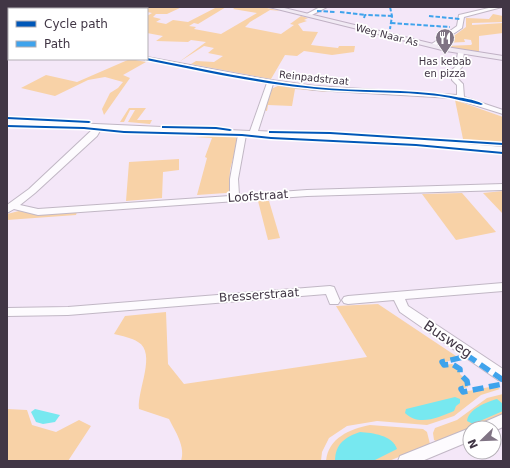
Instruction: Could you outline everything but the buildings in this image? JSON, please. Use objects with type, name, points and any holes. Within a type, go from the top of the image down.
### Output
[{"type":"main road","name":"Weg Naar As","points":[[272,7],[432,46],[503,58]]},
{"type":"street","points":[[308,15],[324,7]]},
{"type":"street","points":[[432,46],[460,27],[461,16],[499,7]]},
{"type":"street","points":[[461,52],[459,67],[455,70],[455,80],[460,84],[461,98]]},
{"type":"street","name":"Reinpadstraat","points":[[148,59],[271,82],[315,88],[418,93],[461,98],[503,112]]},
{"type":"street","points":[[253,134],[268,86],[271,82]]},
{"type":"street","points":[[7,122],[395,140],[503,149]]},
{"type":"street","points":[[10,208],[38,186],[94,134],[99,126]]},
{"type":"street","points":[[235,198],[234,179],[242,133]]},
{"type":"street","name":"Loofstraat","points":[[10,208],[38,212],[307,193],[503,187]]},
{"type":"street","points":[[348,300],[503,287]]},
{"type":"street","name":"Bresserstraat","points":[[7,312],[21,313],[68,310],[330,290],[334,301]]},
{"type":"street","name":"Busweg","points":[[398,297],[404,309],[503,376]]},
{"type":"street","points":[[405,461],[462,437]]},
{"type":"shaded area","points":[[182,7],[167,14],[156,14],[153,17],[161,19],[156,22],[166,24],[173,20],[188,22],[217,7],[226,7],[198,24],[194,23],[189,26],[196,27],[194,29],[221,34],[257,13],[233,9],[236,7],[262,7],[282,11],[270,10],[250,22],[245,27],[281,34],[294,25],[290,24],[301,16],[308,18],[304,20],[307,21],[298,24],[303,31],[318,32],[311,45],[338,48],[339,46],[355,46],[354,52],[332,55],[304,51],[297,56],[285,55],[271,79],[191,64],[196,61],[214,62],[223,56],[208,53],[214,48],[204,46],[179,62],[206,42],[191,40],[188,42],[156,41],[163,36],[148,33],[148,15],[152,13],[148,12],[148,8],[138,8]]},
{"type":"shaded area","points":[[493,14],[503,16],[503,22],[472,23],[472,25],[503,23],[503,33],[479,36],[479,52],[443,46],[471,45],[471,40],[464,39],[465,42],[444,43],[466,27],[466,18],[489,19]]},
{"type":"shaded area","points":[[128,60],[146,62],[123,75],[130,78],[104,115],[102,109],[110,93],[118,88],[123,82],[105,77],[88,80],[55,96],[21,88],[46,75],[77,82]]},
{"type":"shaded area","points":[[280,85],[328,92],[295,89],[292,106],[268,105],[267,111],[264,110],[271,89]]},
{"type":"shaded area","points":[[455,100],[503,117],[503,143],[463,139]]},
{"type":"shaded area","points":[[129,108],[146,108],[137,120],[152,120],[150,124],[128,122],[135,110],[130,110],[124,122],[120,122]]},
{"type":"shaded area","points":[[228,135],[228,137],[235,136],[238,139],[230,170],[229,191],[226,193],[197,195],[207,158],[205,157],[212,138],[195,137]]},
{"type":"shaded area","points":[[179,159],[179,170],[163,172],[162,198],[126,201],[129,162]]},
{"type":"shaded area","points":[[503,191],[503,214],[483,193]]},
{"type":"shaded area","points":[[462,193],[496,232],[456,240],[422,194]]},
{"type":"shaded area","points":[[258,201],[269,201],[280,238],[268,240]]},
{"type":"shaded area","points":[[19,211],[37,215],[77,212],[76,215],[7,220],[7,214]]},
{"type":"shaded area","points":[[378,304],[459,358],[442,363],[444,365],[452,364],[460,369],[460,374],[467,381],[468,387],[461,389],[463,392],[495,386],[500,389],[481,395],[454,416],[427,425],[377,421],[347,426],[329,438],[322,452],[321,461],[181,461],[181,445],[169,419],[139,409],[139,401],[146,363],[146,354],[143,347],[133,339],[114,334],[125,316],[166,312],[168,364],[184,384],[367,357],[336,306]]},
{"type":"shaded area","points":[[503,394],[503,415],[491,420],[462,420],[462,432],[438,442],[434,440],[433,433],[435,428],[457,420],[487,398]]},
{"type":"shaded area","points":[[7,409],[27,410],[32,425],[56,432],[79,420],[91,426],[68,461],[7,461]]},
{"type":"shaded area","points":[[370,425],[423,429],[427,432],[430,444],[389,461],[326,461],[331,446],[341,436],[355,429]]},
{"type":"water","points":[[455,397],[460,399],[460,403],[456,406],[454,411],[436,418],[429,420],[416,419],[405,413],[406,409]]},
{"type":"water","points":[[497,399],[503,404],[503,411],[482,420],[467,420],[471,413],[483,404]]},
{"type":"water","points":[[35,409],[60,415],[55,422],[43,424],[36,422],[31,412]]},
{"type":"water","points":[[360,432],[376,434],[387,438],[395,444],[397,449],[373,461],[335,461],[335,455],[342,442],[350,436]]},
{"type":"marked path","points":[[390,7],[392,16],[390,29]]},
{"type":"marked path","points":[[317,11],[335,12]]},
{"type":"marked path","points":[[340,12],[365,15]]},
{"type":"marked path","points":[[364,18],[365,15],[392,16]]},
{"type":"marked path","points":[[429,16],[460,19]]},
{"type":"marked path","points":[[391,23],[450,27]]},
{"type":"marked path","points":[[503,380],[468,356],[442,362],[444,365],[452,364],[460,369],[460,374],[467,381],[468,387],[461,389],[463,392],[503,384]]},
{"type":"cycle path","points":[[148,59],[230,75],[315,88],[420,93],[440,95],[481,104]]},
{"type":"cycle path","points":[[7,118],[89,122]]},
{"type":"cycle path","points":[[7,126],[84,128],[124,132],[242,135],[271,138],[416,145],[503,153]]},
{"type":"cycle path","points":[[163,127],[216,128],[230,130]]},
{"type":"cycle path","points":[[270,132],[330,133],[503,144]]},
{"type":"place","name":"Has kebab en pizza","points":[[445,55]]}]
